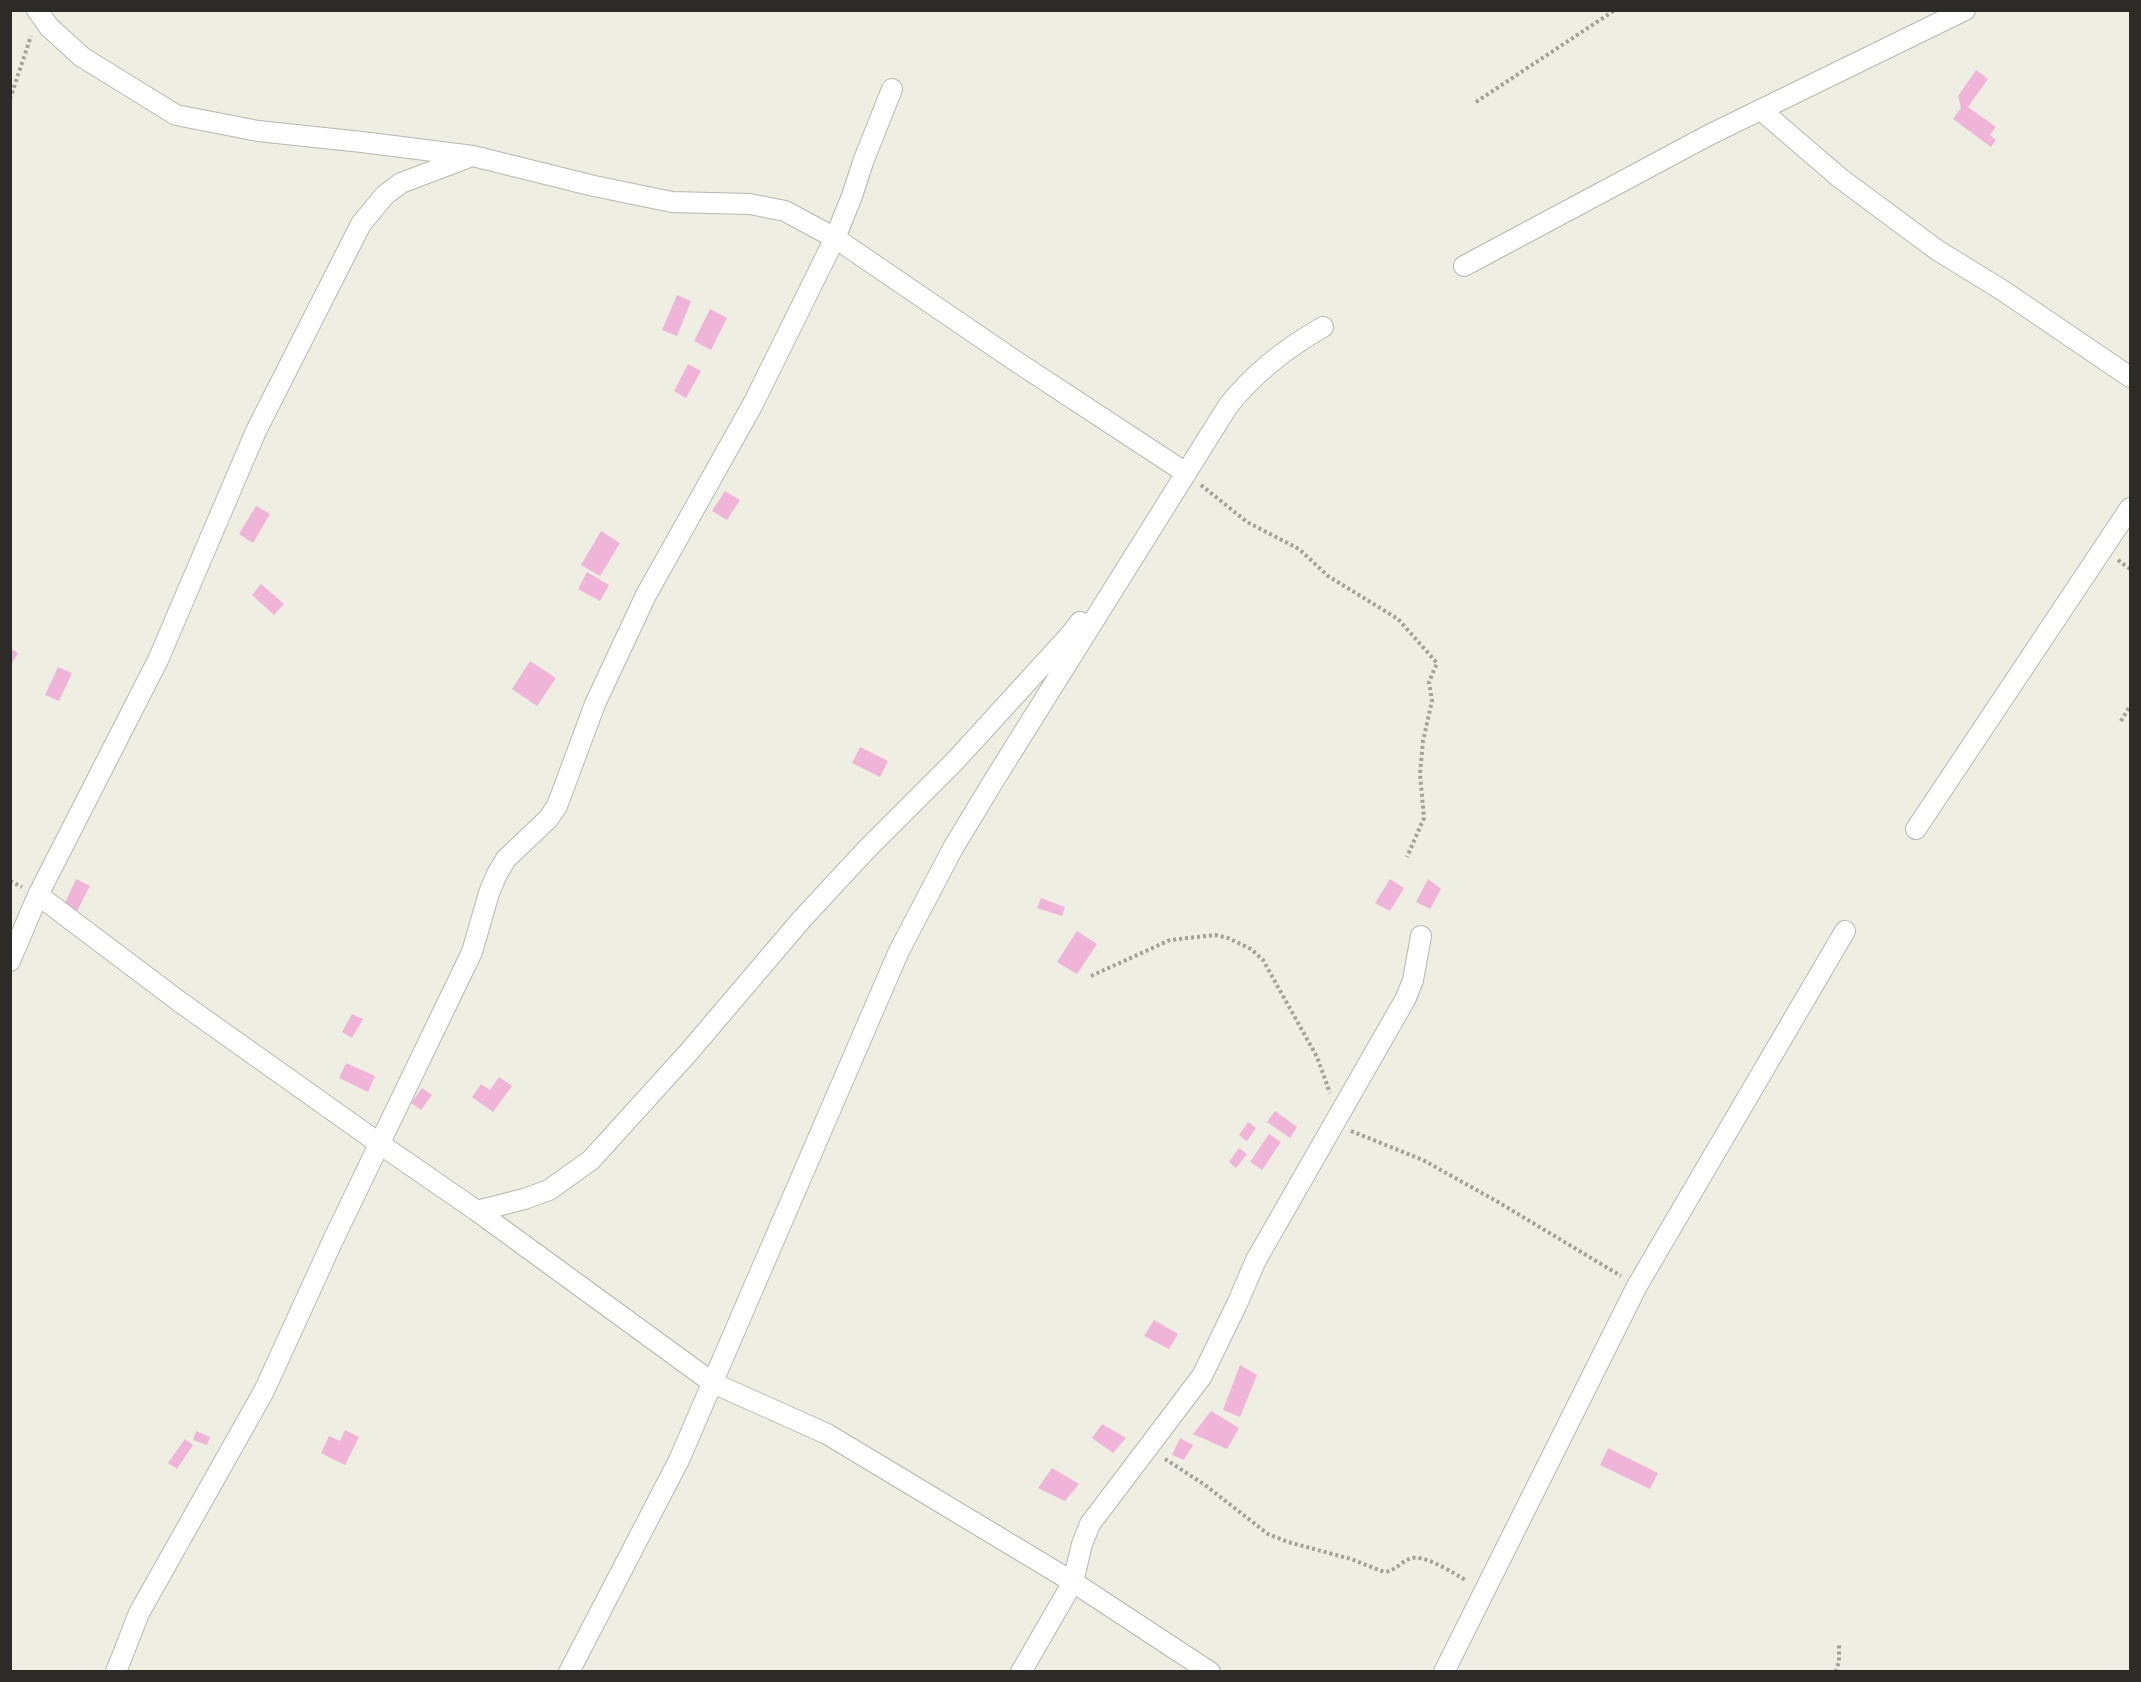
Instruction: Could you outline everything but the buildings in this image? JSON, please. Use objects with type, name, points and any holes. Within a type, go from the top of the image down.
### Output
[{"type":"street","points":[[1464,266],[1690,145],[1965,10]]},
{"type":"street","points":[[38,12],[49,27],[82,57],[176,115],[258,131],[473,156],[594,186],[672,202],[750,204],[785,211],[835,238],[1186,473]]},
{"type":"street","points":[[116,1671],[139,1613],[264,1391],[472,952],[489,893],[497,874],[506,859],[548,819],[557,806],[595,704],[646,595],[762,385],[835,238],[891,89]]},
{"type":"street","points":[[1762,111],[1840,178],[1937,250],[2002,290],[2130,377]]},
{"type":"street","points":[[10,962],[38,895],[158,660],[256,430],[361,224],[385,195],[401,183],[473,156]]},
{"type":"street","points":[[569,1671],[679,1460],[899,951],[953,848],[1047,693],[1228,406],[1243,387],[1269,363],[1323,327]]},
{"type":"street","points":[[477,1210],[524,1199],[549,1190],[591,1160],[688,1053],[802,919],[867,849],[955,761],[1070,635],[1174,494]]},
{"type":"street","points":[[1916,829],[2130,508]]},
{"type":"street","points":[[38,895],[180,1002],[477,1210],[713,1383],[827,1434],[1073,1582],[1210,1671]]},
{"type":"street","points":[[1444,1671],[1637,1286],[1845,931]]},
{"type":"street","points":[[1021,1671],[1073,1582],[1082,1544],[1090,1524],[1202,1376],[1256,1260],[1406,998],[1413,980],[1421,936]]},
{"type":"path","points":[[1476,102],[1615,10]]},
{"type":"path","points":[[10,99],[38,12]]},
{"type":"path","points":[[1186,473],[1247,522],[1299,549],[1328,576],[1398,619],[1437,663],[1430,682],[1432,701],[1423,741],[1421,763],[1424,818],[1407,857]]},
{"type":"path","points":[[2121,721],[2130,706]]},
{"type":"path","points":[[1092,976],[1170,940],[1215,935],[1228,938],[1251,949],[1263,960],[1317,1057],[1336,1120],[1423,1160],[1498,1202],[1637,1286]]},
{"type":"path","points":[[1148,1448],[1205,1485],[1268,1534],[1288,1542],[1341,1556],[1384,1572],[1392,1572],[1411,1557],[1422,1558],[1436,1563],[1469,1582],[1482,1597]]},
{"type":"path","points":[[1836,1671],[1839,1661],[1839,1643]]}]
